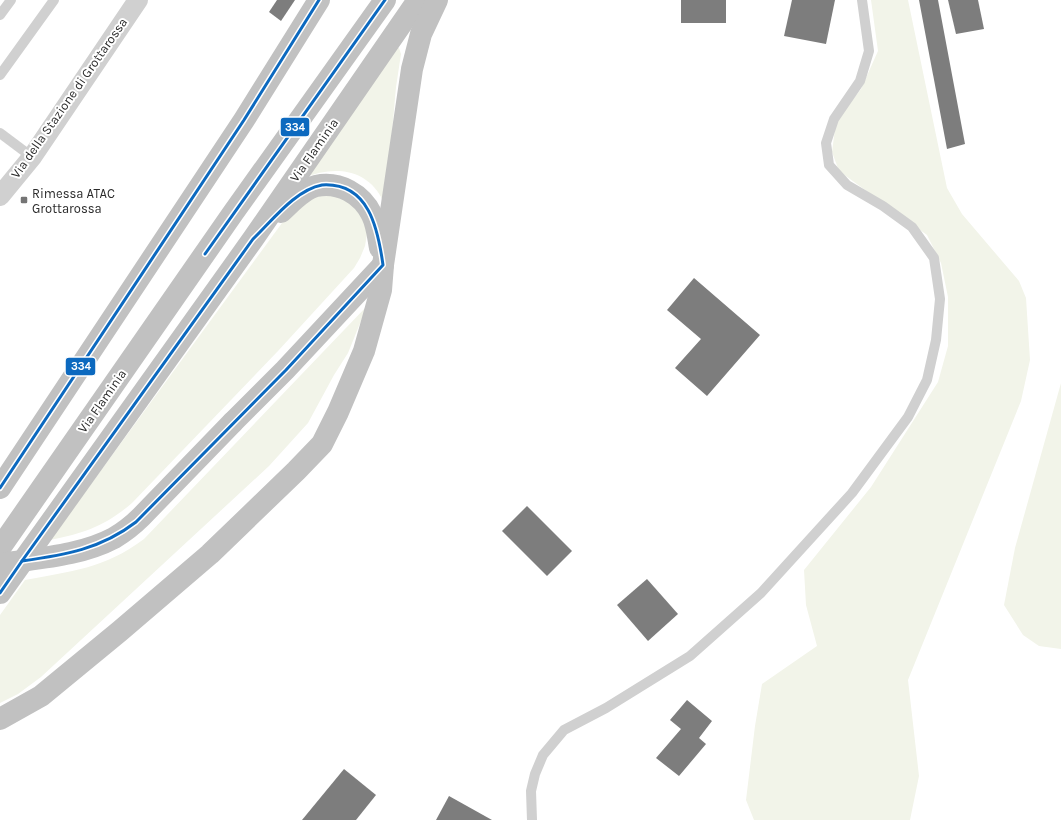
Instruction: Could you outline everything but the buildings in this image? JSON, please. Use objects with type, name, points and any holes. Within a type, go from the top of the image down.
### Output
[{"type":"highway","points":[[0,488],[244,120],[319,0]]},
{"type":"highway","name":"Via Flaminia","points":[[0,548],[233,214],[385,0]]},
{"type":"highway","name":"Via Flaminia","points":[[0,593],[253,239],[418,0]]},
{"type":"highway","points":[[0,719],[41,696],[120,632],[210,554],[322,444],[338,412],[364,351],[380,295],[383,265],[412,69],[421,34],[437,0]]},
{"type":"highway","points":[[253,239],[308,189],[315,186],[334,186],[352,192],[360,198],[370,212],[377,230],[383,265]]},
{"type":"highway","points":[[0,564],[58,556],[87,548],[114,538],[131,526],[285,370],[383,265]]},
{"type":"street","name":"Via della Stazione di Grottarossa","points":[[0,196],[32,157],[138,0]]},
{"type":"lane","points":[[0,15],[11,0]]},
{"type":"lane","points":[[0,75],[54,0]]},
{"type":"lane","points":[[532,820],[531,791],[535,774],[543,755],[564,730],[606,708],[690,656],[761,593],[852,493],[908,417],[927,380],[936,340],[940,298],[934,258],[912,228],[884,206],[847,184],[829,165],[826,143],[834,119],[860,81],[869,51],[862,0]]},
{"type":"lane","points":[[0,133],[32,157]]},
{"type":"shaded area","points":[[871,0],[908,0],[947,188],[962,214],[1019,281],[1026,298],[1030,360],[1021,401],[908,680],[919,776],[910,820],[754,820],[746,800],[762,684],[817,646],[806,605],[804,570],[871,487],[938,382],[948,346],[948,297],[941,263],[927,235],[839,171],[832,152],[836,121],[861,89],[878,51]]},
{"type":"shaded area","points":[[396,47],[399,48],[401,54],[396,87],[385,212],[382,199],[374,187],[357,175],[336,171],[315,174],[304,178]]},
{"type":"shaded area","points":[[337,195],[357,206],[368,228],[365,246],[354,268],[278,351],[132,503],[113,518],[94,528],[50,540],[282,223],[306,199],[311,196]]},
{"type":"shaded area","points":[[367,306],[348,353],[334,375],[308,423],[269,466],[41,677],[18,694],[0,703],[0,615],[25,580],[72,571],[101,563],[115,557],[144,539]]},
{"type":"shaded area","points":[[1061,383],[1061,649],[1039,646],[1023,635],[1004,605],[1015,548]]},
{"type":"transit line","name":"334","points":[[0,488],[244,120],[319,0]]},
{"type":"transit line","name":"334","points":[[205,254],[385,0]]},
{"type":"transit line","name":"334","points":[[322,185],[338,186],[351,191],[361,200],[374,223],[383,265],[286,370],[136,522],[123,531],[96,545],[68,553],[22,561],[253,239],[284,207],[302,193],[322,185]]},
{"type":"transit line","name":"334","points":[[0,593],[22,561]]},
{"type":"place","name":"Rimessa ATAC Grottarossa","points":[[24,200]]}]
